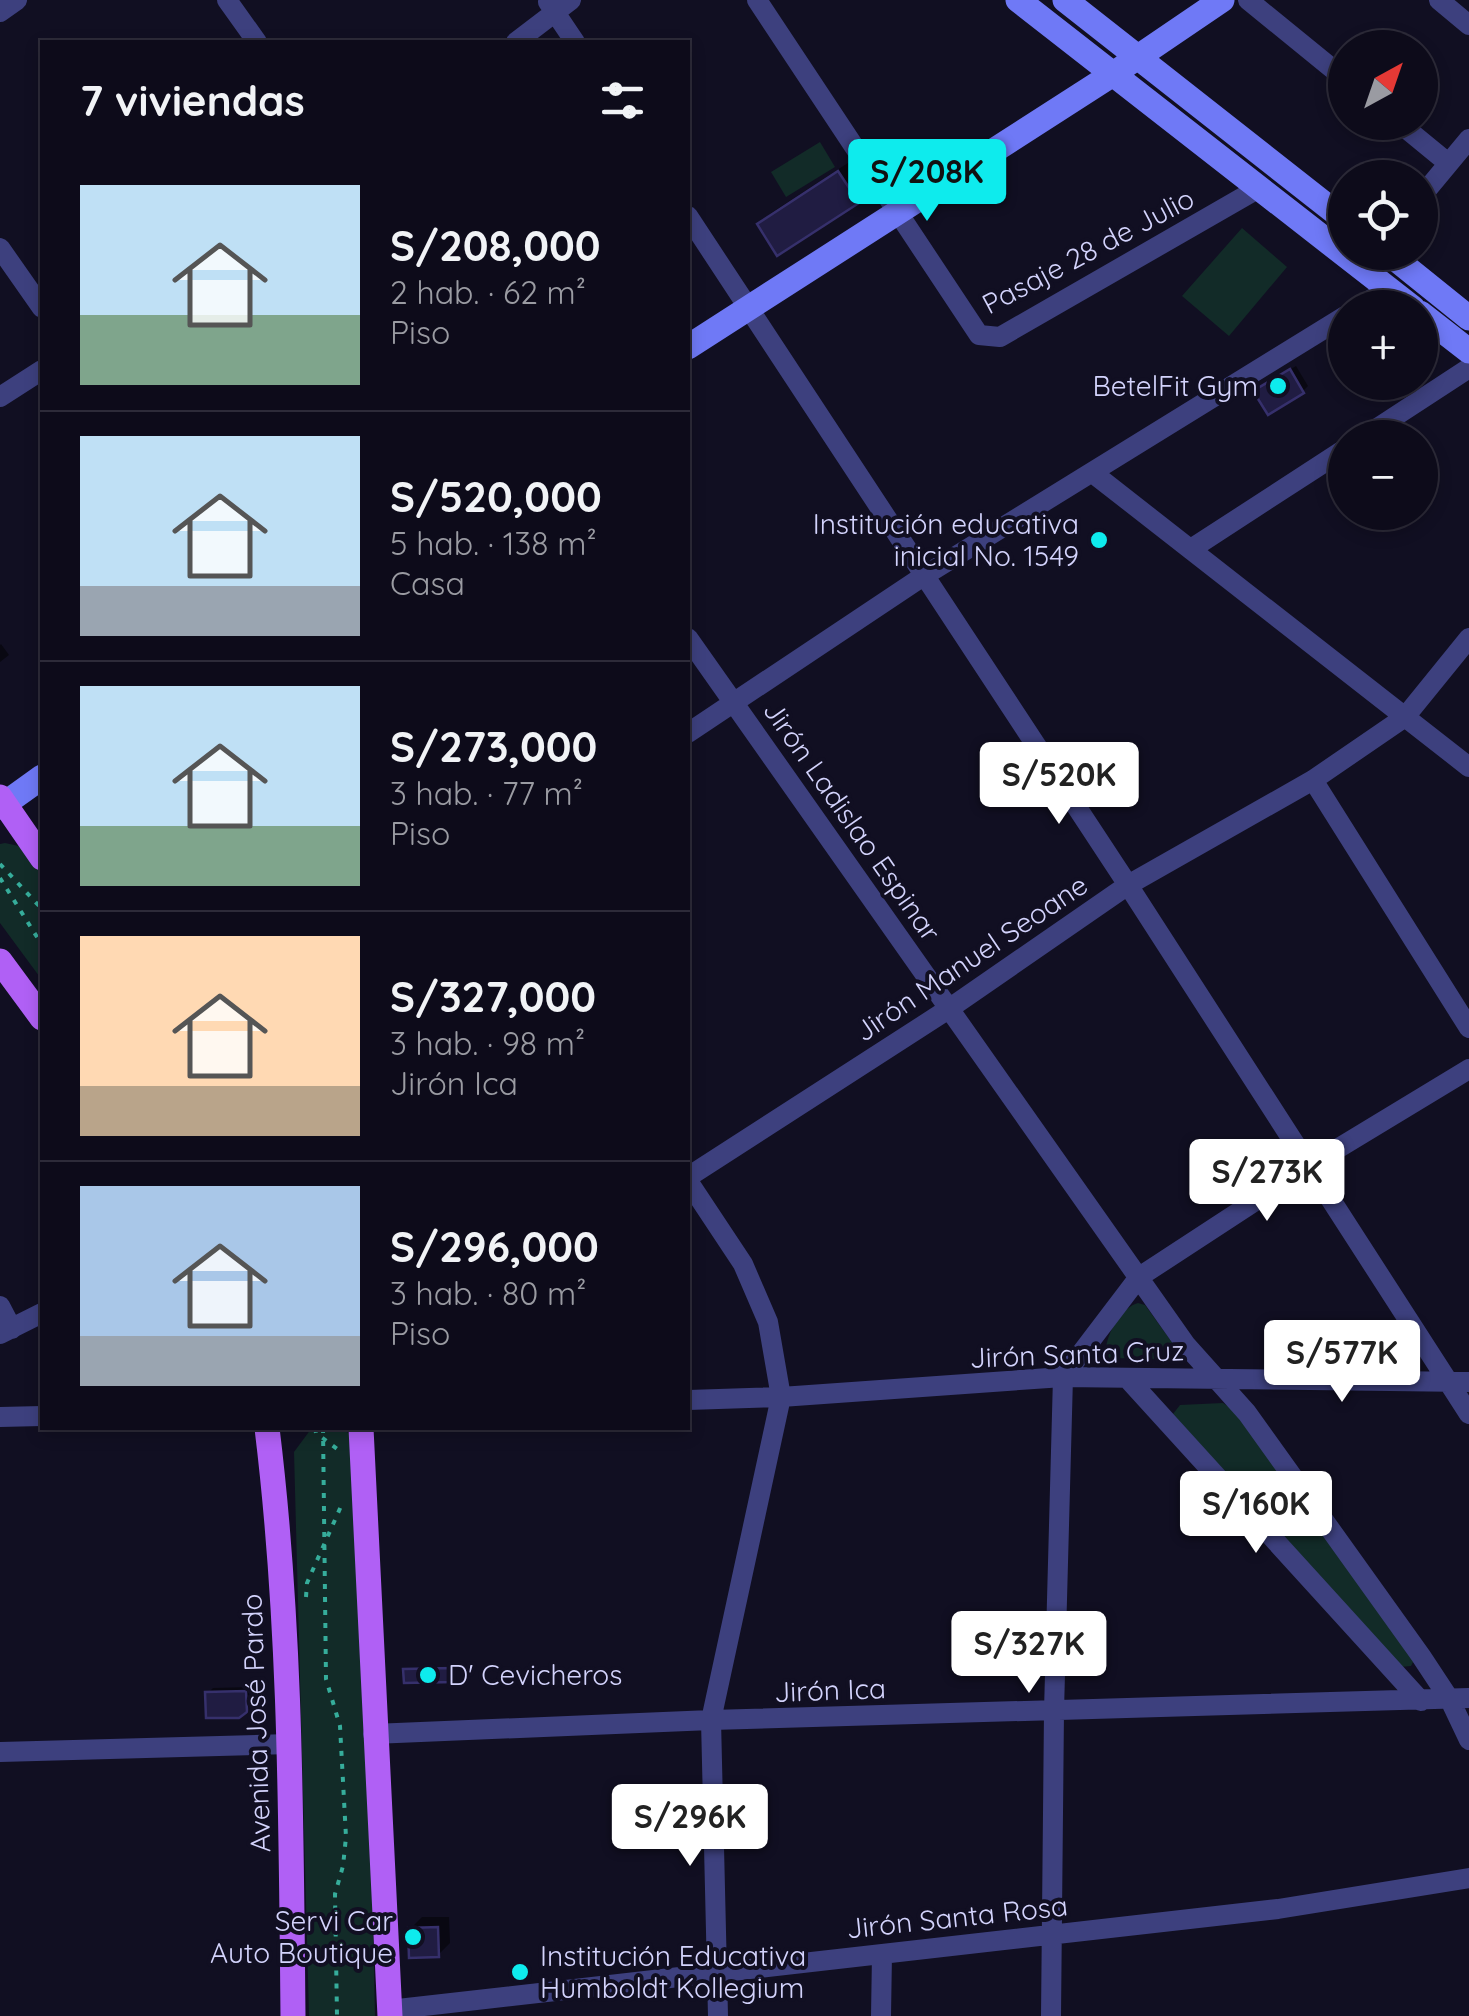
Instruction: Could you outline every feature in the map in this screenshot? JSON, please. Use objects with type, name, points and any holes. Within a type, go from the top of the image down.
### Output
[{"type":"main road","points":[[1018,0],[1391,290]]},
{"type":"main road","points":[[1065,0],[1328,207]]},
{"type":"main road","points":[[690,346],[1222,0]]},
{"type":"main road","points":[[1409,270],[1469,318]]},
{"type":"main road","points":[[1438,327],[1469,350]]},
{"type":"main road","points":[[40,778],[2,803],[40,855]]},
{"type":"main road","points":[[0,961],[40,1015]]},
{"type":"main road","name":"Avenida José Pardo","points":[[267,1430],[290,1744],[293,2016]]},
{"type":"main road","points":[[361,1430],[389,2013]]},
{"type":"street","points":[[0,12],[17,0]]},
{"type":"street","points":[[227,0],[257,40]]},
{"type":"street","name":"Pasaje 28 de Julio","points":[[756,0],[979,335],[1000,337],[1259,188]]},
{"type":"street","points":[[1248,0],[1328,66]]},
{"type":"street","points":[[1439,0],[1467,21]]},
{"type":"street","points":[[518,40],[557,4],[573,40]]},
{"type":"street","points":[[1438,176],[1469,139]]},
{"type":"street","points":[[1419,140],[1448,164]]},
{"type":"street","points":[[690,219],[1309,1166],[1459,1383],[1469,1414]]},
{"type":"street","points":[[0,248],[40,305]]},
{"type":"street","points":[[690,732],[922,577],[1328,327]]},
{"type":"street","points":[[1390,420],[1469,368]]},
{"type":"street","points":[[0,398],[40,371]]},
{"type":"street","points":[[1191,550],[1328,460]]},
{"type":"street","points":[[1094,474],[1469,767]]},
{"type":"street","name":"Jirón Manuel Seoane","points":[[690,1178],[1128,886],[1313,780],[1405,717],[1469,638]]},
{"type":"street","name":"Jirón Ladislao Espinar","points":[[690,641],[1186,1345],[1247,1413],[1460,1699],[1469,1740]]},
{"type":"street","points":[[1313,780],[1469,1028]]},
{"type":"street","points":[[1051,2016],[1054,1711],[1064,1377],[1139,1277],[1309,1166],[1469,1069]]},
{"type":"street","points":[[690,1182],[743,1264],[768,1322],[781,1397],[711,1720],[718,2016]]},
{"type":"street","points":[[0,1306],[6,1331],[40,1314]]},
{"type":"street","name":"Jirón Santa Cruz","points":[[690,1400],[1064,1377],[1459,1383]]},
{"type":"street","points":[[1128,1379],[1420,1701]]},
{"type":"street","points":[[0,1417],[40,1416]]},
{"type":"street","name":"Jirón Ica","points":[[373,1734],[711,1720],[1460,1699]]},
{"type":"street","points":[[0,1752],[290,1744]]},
{"type":"street","name":"Jirón Santa Rosa","points":[[389,2013],[717,1971],[1278,1908],[1469,1878]]},
{"type":"street","points":[[881,2016],[882,1954]]},
{"type":"path","points":[[0,864],[40,907]]},
{"type":"path","points":[[0,878],[40,942]]},
{"type":"path","points":[[316,1430],[342,1453]]},
{"type":"path","points":[[323,1430],[326,1679],[340,1726],[346,1837],[335,1894],[337,2016]]},
{"type":"path","points":[[306,1596],[306,1583],[343,1500]]},
{"type":"green space","points":[[820,142],[835,167],[786,197],[771,172]]},
{"type":"green space","points":[[1242,228],[1287,267],[1229,336],[1182,296]]},
{"type":"green space","points":[[0,844],[19,846],[40,872],[40,977],[0,923]]},
{"type":"green space","points":[[1138,1303],[1145,1305],[1174,1345],[1173,1356],[1168,1359],[1107,1358],[1107,1343],[1114,1326],[1125,1311]]},
{"type":"green space","points":[[1223,1403],[1235,1411],[1414,1660],[1411,1666],[1400,1667],[1173,1414],[1180,1405]]},
{"type":"green space","points":[[310,1430],[343,1430],[352,1435],[375,2016],[309,2016],[294,1452]]},
{"type":"building","points":[[838,171],[859,203],[777,256],[757,224]]},
{"type":"building","points":[[1290,369],[1304,393],[1268,415],[1253,391]]},
{"type":"building","name":"D' Cevicheros","points":[[453,1668],[454,1682],[404,1683],[403,1669]]},
{"type":"building","points":[[246,1691],[247,1712],[239,1718],[206,1718],[205,1692]]},
{"type":"building","points":[[438,1927],[439,1957],[409,1958],[408,1928]]},
{"type":"place","name":"BetelFit Gym","points":[[1278,386]]},
{"type":"place","name":"Institución educativa inicial No. 1549","points":[[1099,540]]},
{"type":"place","name":"D' Cevicheros","points":[[428,1675]]},
{"type":"place","name":"Servi Car Auto Boutique","points":[[413,1937]]},
{"type":"place","name":"Institución Educativa Humboldt Kollegium","points":[[520,1972]]}]
